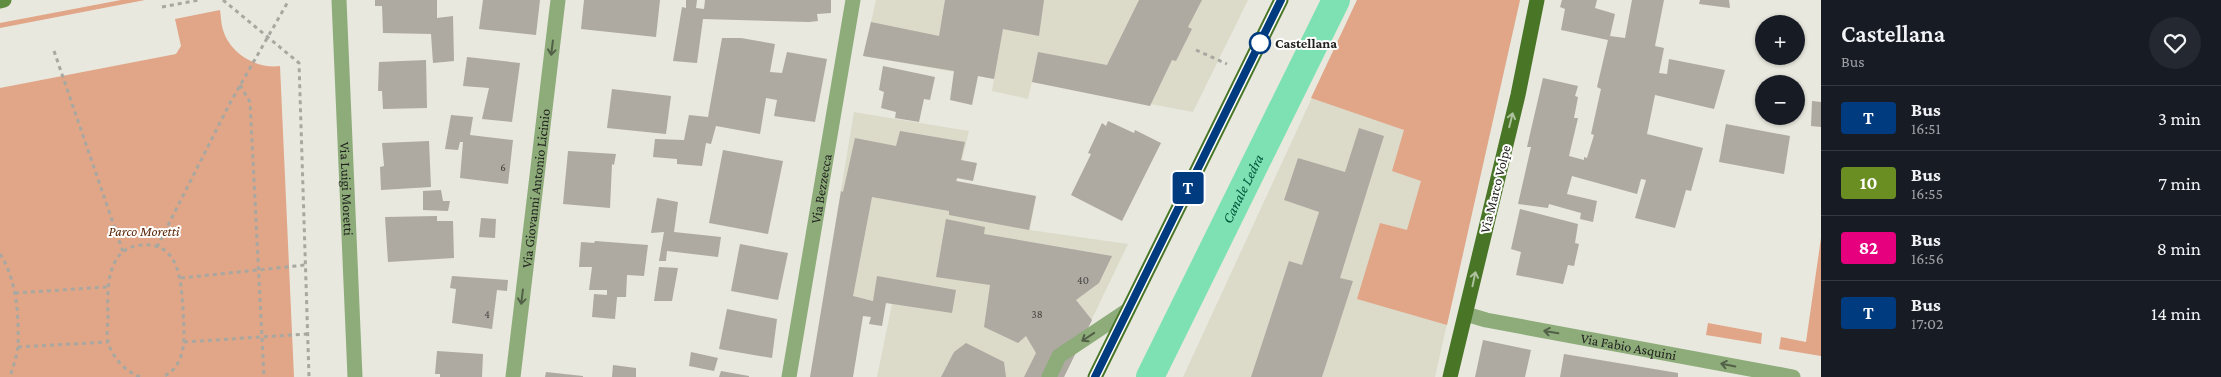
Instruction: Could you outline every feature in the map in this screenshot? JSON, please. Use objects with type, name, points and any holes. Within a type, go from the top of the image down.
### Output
[{"type":"main road","points":[[1095,377],[1281,0]]},
{"type":"main road","name":"Via Marco Volpe","points":[[1450,377],[1518,94],[1537,0]]},
{"type":"street","points":[[0,1],[4,0]]},
{"type":"street","name":"Via Luigi Moretti","points":[[339,0],[355,377]]},
{"type":"street","name":"Via Giovanni Antonio Licinio","points":[[513,377],[558,0]]},
{"type":"street","name":"Via Bezzecca","points":[[789,377],[853,0]]},
{"type":"street","points":[[1049,377],[1059,356],[1128,310]]},
{"type":"street","name":"Via Fabio Asquini","points":[[1466,314],[1486,320],[1793,377]]},
{"type":"path","points":[[162,7],[185,1],[199,0]]},
{"type":"path","points":[[224,0],[299,63],[309,377]]},
{"type":"path","points":[[157,247],[240,85],[289,0]]},
{"type":"path","points":[[1196,50],[1232,67]]},
{"type":"path","points":[[54,52],[124,252]]},
{"type":"path","points":[[240,85],[250,102],[264,377]]},
{"type":"path","points":[[140,377],[123,367],[108,342],[107,287],[114,262],[124,252],[134,246],[144,244],[157,247],[166,252],[175,263],[181,278],[184,342],[180,358],[173,369],[164,377]]},
{"type":"path","points":[[0,254],[6,264],[15,292],[18,348],[10,377]]},
{"type":"path","points":[[181,278],[305,265]]},
{"type":"path","points":[[15,292],[107,287]]},
{"type":"path","points":[[184,342],[307,334]]},
{"type":"path","points":[[18,348],[108,342]]},
{"type":"shaded area","points":[[876,0],[1248,0],[1193,112],[1032,82],[1028,99],[992,91],[994,79],[863,56]]},
{"type":"shaded area","points":[[1357,0],[1520,0],[1435,377],[1183,377]]},
{"type":"shaded area","points":[[854,112],[969,131],[957,181],[1036,196],[1030,230],[1128,244],[1064,377],[877,377],[892,304],[824,292]]},
{"type":"green space","points":[[121,0],[145,0],[0,28],[0,23]]},
{"type":"green space","points":[[1357,0],[1520,0],[1447,325],[1357,299],[1380,223],[1407,230],[1421,181],[1392,171],[1404,130],[1311,98]]},
{"type":"green space","name":"Parco Moretti","points":[[220,10],[222,28],[227,39],[238,53],[262,65],[280,66],[294,377],[0,377],[0,88],[176,54],[181,46],[175,19]]},
{"type":"green space","points":[[1821,238],[1821,356],[1779,349],[1781,337],[1806,342]]},
{"type":"green space","points":[[1708,323],[1762,333],[1761,344],[1706,335]]},
{"type":"building","points":[[375,0],[437,0],[437,18],[453,16],[454,61],[433,63],[431,34],[383,33],[382,6],[375,6]]},
{"type":"building","points":[[483,0],[540,0],[536,35],[479,29]]},
{"type":"building","points":[[584,0],[660,0],[656,37],[581,29]]},
{"type":"building","points":[[686,0],[697,0],[696,8],[704,9],[705,0],[831,0],[831,13],[817,14],[818,21],[809,22],[703,19],[697,63],[673,61],[682,7],[686,8]]},
{"type":"building","points":[[945,0],[1044,0],[1039,36],[1003,29],[994,79],[978,76],[972,105],[950,100],[954,71],[863,56],[871,22],[939,36]]},
{"type":"building","points":[[1139,0],[1202,0],[1188,27],[1192,29],[1176,61],[1172,60],[1150,106],[1032,82],[1038,52],[1107,65]]},
{"type":"building","points":[[1562,0],[1597,0],[1595,8],[1615,14],[1610,36],[1625,38],[1632,0],[1664,0],[1655,46],[1664,48],[1659,73],[1667,74],[1669,59],[1725,70],[1714,109],[1655,95],[1647,134],[1703,148],[1691,191],[1686,190],[1675,228],[1635,218],[1646,180],[1641,179],[1637,194],[1572,176],[1567,194],[1597,201],[1593,222],[1580,219],[1581,213],[1549,204],[1548,208],[1518,204],[1531,147],[1527,147],[1543,78],[1578,86],[1575,96],[1578,97],[1574,118],[1578,118],[1569,156],[1584,160],[1584,157],[1587,158],[1594,135],[1591,134],[1601,89],[1597,87],[1608,40],[1561,30],[1565,9],[1560,7]]},
{"type":"building","points":[[1700,0],[1729,0],[1730,8],[1699,4]]},
{"type":"building","points":[[722,38],[741,38],[775,44],[770,72],[782,73],[787,52],[827,59],[815,122],[774,116],[777,100],[766,98],[760,134],[716,126],[711,144],[706,143],[702,166],[677,164],[677,159],[653,157],[655,139],[684,140],[689,115],[708,117]]},
{"type":"building","points":[[467,57],[520,63],[512,122],[482,119],[489,88],[463,86]]},
{"type":"building","points":[[426,60],[427,108],[383,109],[382,91],[378,91],[379,62]]},
{"type":"building","points":[[883,66],[935,77],[930,100],[924,99],[919,122],[895,118],[896,112],[881,108],[884,92],[879,90]]},
{"type":"building","points":[[612,89],[671,96],[666,134],[607,128]]},
{"type":"building","points":[[1812,101],[1821,102],[1821,127],[1811,126]]},
{"type":"building","points":[[451,115],[473,117],[470,135],[513,140],[508,184],[460,178],[463,142],[460,142],[458,150],[445,149]]},
{"type":"building","points":[[1108,121],[1134,133],[1135,130],[1161,143],[1122,221],[1071,195],[1091,154],[1088,153],[1102,123],[1106,126]]},
{"type":"building","points":[[1726,124],[1790,136],[1784,174],[1719,162]]},
{"type":"building","points":[[1359,128],[1384,136],[1340,278],[1353,281],[1322,377],[1251,377],[1289,261],[1302,265],[1319,212],[1284,200],[1298,158],[1345,172]]},
{"type":"building","points":[[900,131],[965,142],[961,160],[977,163],[973,181],[957,178],[956,181],[1036,196],[1029,230],[949,215],[949,211],[872,197],[853,296],[873,301],[877,276],[956,290],[952,313],[886,303],[882,326],[869,324],[871,317],[863,316],[853,377],[810,377],[841,191],[843,192],[855,138],[896,146]]},
{"type":"building","points":[[429,141],[431,187],[381,190],[380,167],[384,166],[382,143]]},
{"type":"building","points":[[723,150],[783,161],[768,234],[709,223]]},
{"type":"building","points":[[568,151],[616,154],[614,165],[612,164],[610,208],[563,204]]},
{"type":"building","points":[[441,190],[443,201],[450,201],[448,211],[423,210],[423,191]]},
{"type":"building","points":[[657,198],[678,202],[674,232],[721,237],[718,257],[667,251],[666,261],[659,261],[664,232],[651,233]]},
{"type":"building","points":[[1520,209],[1578,224],[1575,243],[1579,244],[1574,266],[1568,265],[1563,284],[1516,275],[1521,252],[1511,249]]},
{"type":"building","points":[[437,216],[437,221],[453,221],[454,258],[388,262],[385,217]]},
{"type":"building","points":[[481,218],[496,219],[495,238],[479,237]]},
{"type":"building","points":[[946,219],[985,227],[984,234],[1112,256],[1099,283],[1076,300],[1092,320],[1064,377],[1024,377],[1036,353],[1026,336],[1018,343],[984,327],[990,285],[936,277]]},
{"type":"building","points":[[595,241],[648,245],[644,276],[627,275],[626,297],[617,297],[615,319],[592,317],[594,294],[607,295],[607,290],[589,290],[592,267],[579,267],[581,242],[594,243]]},
{"type":"building","points":[[740,244],[788,253],[778,300],[731,291]]},
{"type":"building","points":[[659,267],[678,268],[672,301],[654,301]]},
{"type":"building","points":[[452,276],[508,280],[507,291],[497,290],[492,329],[452,323],[456,289],[450,288]]},
{"type":"building","points":[[727,309],[777,319],[772,358],[719,349]]},
{"type":"building","points":[[1483,340],[1531,350],[1525,377],[1475,377]]},
{"type":"building","points":[[966,343],[1004,362],[1006,377],[941,377],[954,352]]},
{"type":"building","points":[[437,351],[483,354],[482,377],[440,377],[440,374],[435,374]]},
{"type":"building","points":[[691,352],[718,358],[714,371],[689,366]]},
{"type":"building","points":[[1564,354],[1678,373],[1678,377],[1560,377]]},
{"type":"building","points":[[613,365],[636,368],[636,377],[612,377]]},
{"type":"building","points":[[721,371],[749,376],[749,377],[719,377]]},
{"type":"building","points":[[546,372],[583,376],[583,377],[545,377]]},
{"type":"waterway","name":"Canale Ledra","points":[[1150,377],[1336,0]]},
{"type":"bus line","name":"T","points":[[1095,377],[1281,0]]},
{"type":"place","name":"Castellana","points":[[1260,43]]}]
